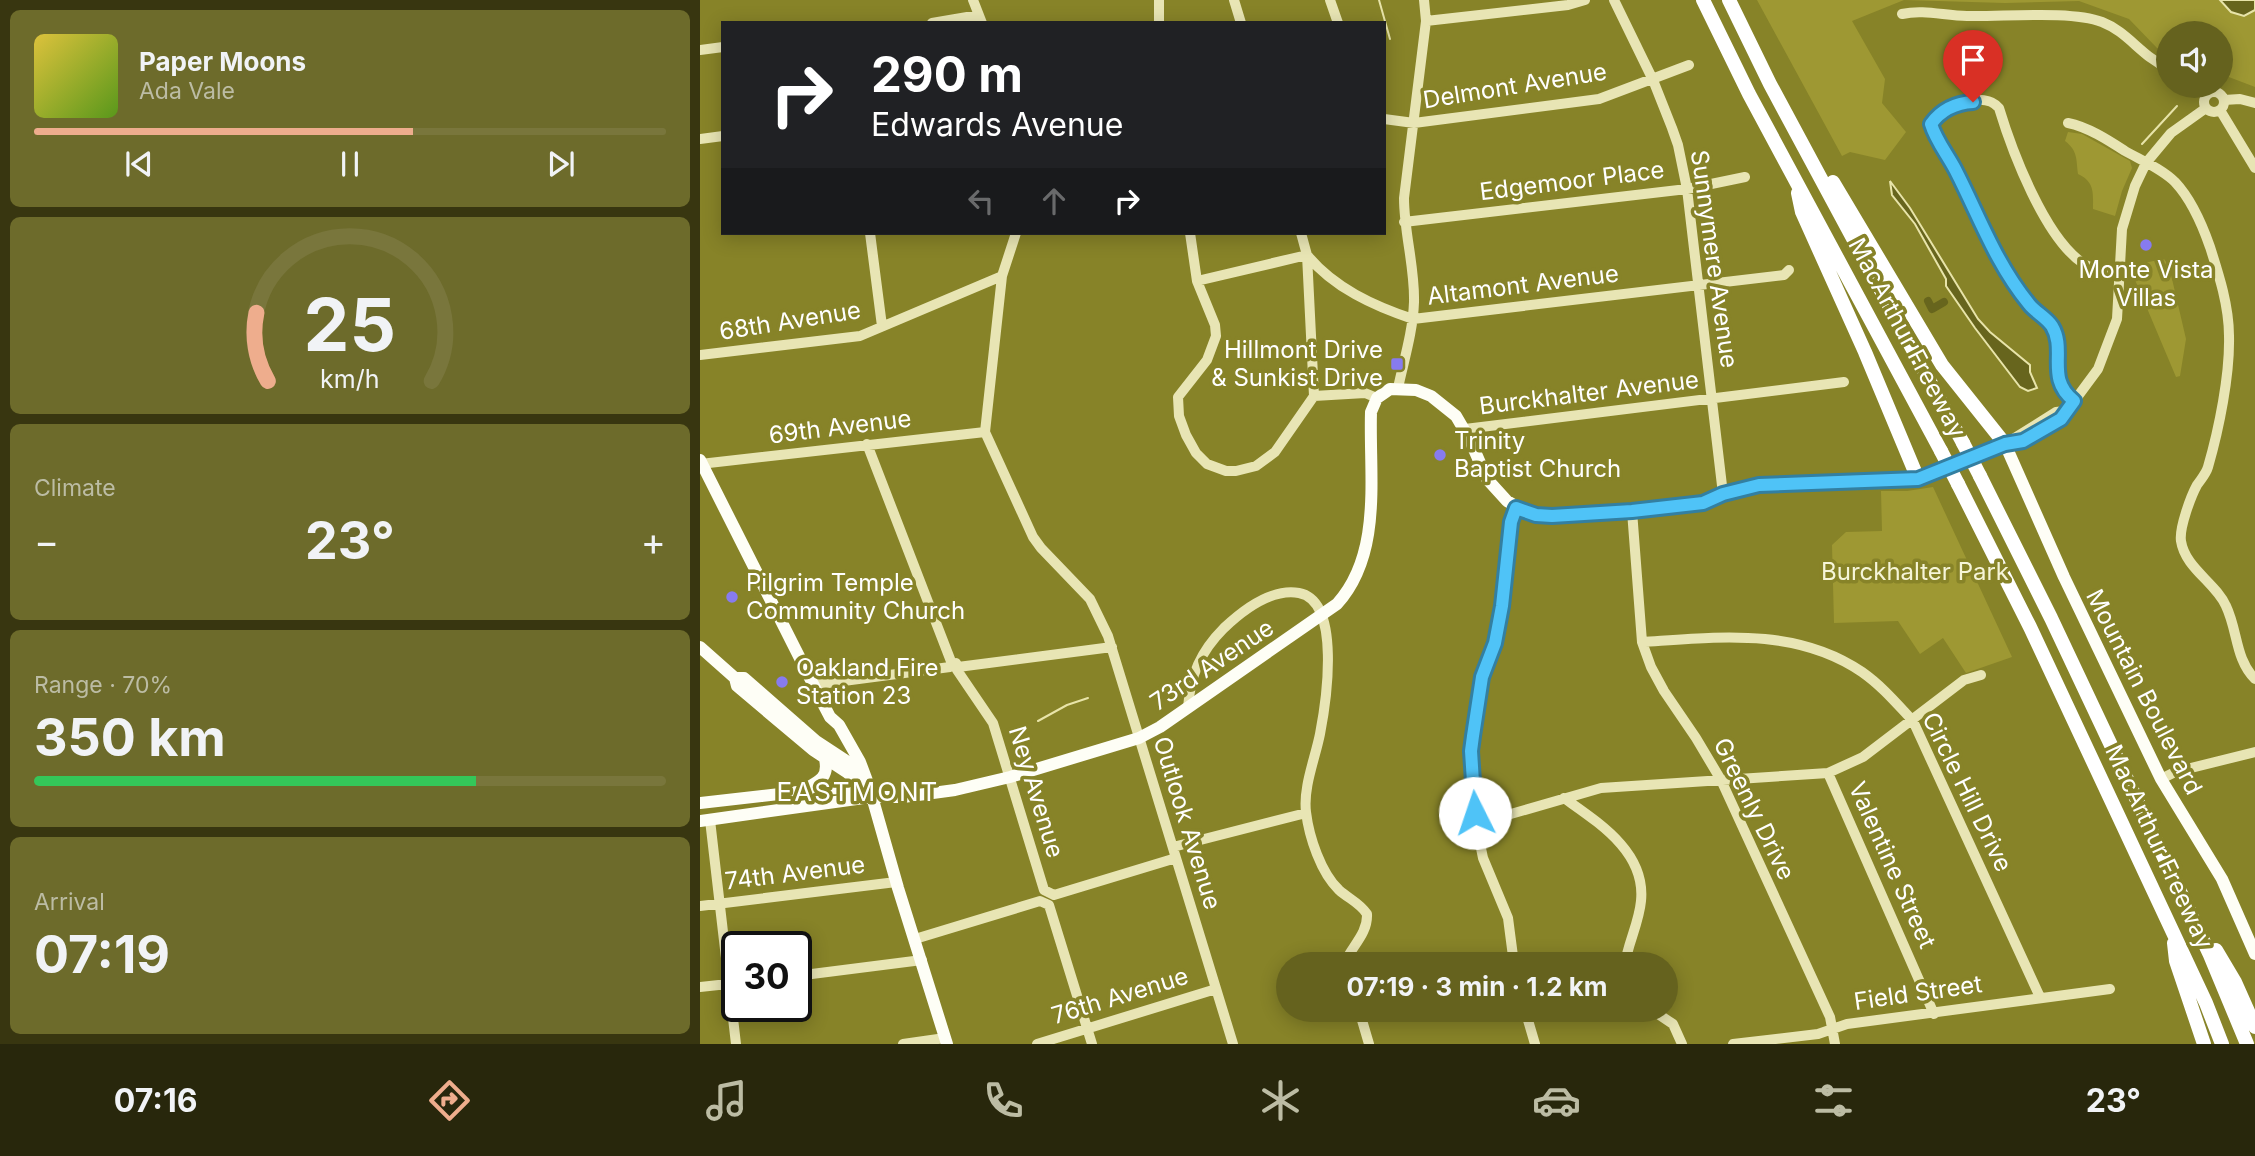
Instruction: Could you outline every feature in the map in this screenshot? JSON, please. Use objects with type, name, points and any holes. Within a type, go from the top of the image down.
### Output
[{"type":"highway","points":[[1697,0],[1726,48]]},
{"type":"highway","name":"MacArthur Freeway","points":[[1703,0],[1941,451],[2030,627],[2172,928],[2222,1044]]},
{"type":"highway","name":"MacArthur Freeway","points":[[1729,0],[1770,84],[1964,443],[2068,654],[2193,919],[2247,1044]]},
{"type":"highway","points":[[1770,84],[1855,218],[1931,348],[1963,393],[2005,444]]},
{"type":"highway","points":[[1796,178],[1802,212],[1918,479]]},
{"type":"highway","points":[[2193,919],[2227,968],[2255,1027]]},
{"type":"highway","points":[[2172,928],[2176,961],[2204,1044]]},
{"type":"main road","points":[[1377,398],[1390,389],[1398,388],[1416,390],[1432,396],[1450,410],[1465,429],[1487,479],[1516,508],[1536,515],[1683,507],[1759,485],[1918,479],[2005,444]]},
{"type":"main road","name":"73rd Avenue","points":[[705,821],[871,797],[903,797],[955,790],[1010,777],[1139,738],[1188,708],[1337,604],[1346,593],[1361,562],[1370,512],[1371,412],[1377,398]]},
{"type":"main road","name":"Mountain Boulevard","points":[[2005,444],[2064,577],[2161,779],[2222,879],[2255,954]]},
{"type":"main road","points":[[701,463],[813,685],[830,717],[839,725],[865,777],[946,1041]]},
{"type":"main road","points":[[700,647],[735,678],[737,686],[825,759],[848,773],[871,797]]},
{"type":"main road","points":[[735,678],[744,678],[816,741],[851,764],[865,777]]},
{"type":"main road","points":[[816,741],[822,740],[830,730],[830,717]]},
{"type":"main road","points":[[800,792],[824,778],[827,770],[825,759]]},
{"type":"main road","name":"73rd Avenue","points":[[703,805],[800,792],[852,789],[871,797]]},
{"type":"street","points":[[956,21],[980,19],[973,0]]},
{"type":"street","points":[[1159,0],[1159,21]]},
{"type":"street","points":[[1234,0],[1240,21]]},
{"type":"street","points":[[1330,0],[1337,21]]},
{"type":"street","points":[[1398,388],[1413,319],[1413,282],[1404,222],[1405,184],[1426,22],[1424,0]]},
{"type":"street","points":[[1426,22],[1568,5],[1584,0]]},
{"type":"street","name":"Sunnymere Avenue","points":[[1614,0],[1653,80],[1678,145],[1686,189],[1723,494]]},
{"type":"street","points":[[1902,14],[1914,11],[1964,16],[2090,18],[2115,29],[2146,57],[2156,62]]},
{"type":"street","points":[[700,50],[721,47]]},
{"type":"street","name":"Delmont Avenue","points":[[1386,119],[1414,122],[1600,99],[1689,65]]},
{"type":"street","points":[[2204,98],[2206,108],[2213,112],[2222,105],[2240,99],[2255,103]]},
{"type":"street","points":[[2220,98],[2255,168]]},
{"type":"street","points":[[2074,401],[2060,383],[2053,328],[2030,305],[1999,261],[1933,131],[1931,124],[1937,116],[1959,103],[1987,100],[1995,102],[2000,108],[2010,143],[2043,216],[2057,235],[2085,265],[2106,271],[2120,271]]},
{"type":"street","points":[[2005,444],[2056,412],[2065,411],[2098,369],[2117,319],[2122,229],[2127,208],[2146,163],[2171,133],[2206,108]]},
{"type":"street","points":[[2068,123],[2076,124],[2104,138],[2173,180],[2193,208],[2212,254],[2225,306],[2229,359],[2207,470],[2196,487],[2183,524],[2181,542],[2199,572],[2226,604],[2241,659],[2255,679]]},
{"type":"street","points":[[700,139],[721,136]]},
{"type":"street","name":"Edgemoor Place","points":[[1404,222],[1686,189],[1745,177]]},
{"type":"street","points":[[870,235],[882,326]]},
{"type":"street","points":[[985,432],[1002,276],[1015,235]]},
{"type":"street","points":[[1190,235],[1197,281],[1216,335],[1207,360],[1183,388],[1177,405],[1186,435],[1196,453],[1207,464],[1226,471],[1256,466],[1275,452],[1314,396],[1307,255],[1302,235]]},
{"type":"street","points":[[1197,281],[1307,255]]},
{"type":"street","name":"Altamont Avenue","points":[[1307,255],[1325,274],[1361,299],[1413,319],[1784,275],[1789,270]]},
{"type":"street","name":"68th Avenue","points":[[700,355],[860,337],[1002,276]]},
{"type":"street","name":"Burckhalter Avenue","points":[[1465,429],[1844,382]]},
{"type":"street","points":[[1314,396],[1365,393],[1377,398]]},
{"type":"street","name":"69th Avenue","points":[[701,463],[985,432]]},
{"type":"street","name":"Outlook Avenue","points":[[985,432],[1033,537],[1090,599],[1112,647],[1233,1044]]},
{"type":"street","name":"Ney Avenue","points":[[867,444],[947,656],[993,723],[1092,1044]]},
{"type":"street","points":[[1512,952],[1508,918],[1483,858],[1476,824],[1471,751],[1482,677],[1495,643],[1502,606],[1511,522],[1516,508]]},
{"type":"street","name":"Greenly Drive","points":[[1632,511],[1642,642],[1651,667],[1721,780],[1830,1017],[1835,1044]]},
{"type":"street","points":[[1188,708],[1192,681],[1200,657],[1225,627],[1254,603],[1283,593],[1295,592],[1311,599],[1323,614],[1327,631],[1326,683],[1306,813],[1328,875],[1340,891],[1357,902],[1367,914],[1365,930],[1350,952]]},
{"type":"street","name":"Circle Hill Drive","points":[[1642,642],[1750,636],[1804,645],[1837,658],[1863,673],[1889,695],[1913,721],[2040,997]]},
{"type":"street","points":[[813,685],[1112,647]]},
{"type":"street","points":[[1476,824],[1601,788],[1828,773],[1863,757],[1964,680],[1981,675]]},
{"type":"street","points":[[2161,779],[2175,772],[2255,752]]},
{"type":"street","name":"Valentine Street","points":[[1828,773],[1934,1014]]},
{"type":"street","points":[[1564,798],[1607,830],[1634,861],[1642,900],[1628,952]]},
{"type":"street","points":[[1173,847],[1306,813]]},
{"type":"street","points":[[705,821],[724,931]]},
{"type":"street","points":[[915,939],[1176,859]]},
{"type":"street","name":"74th Avenue","points":[[700,906],[896,882]]},
{"type":"street","points":[[812,974],[922,960]]},
{"type":"street","points":[[700,988],[721,985]]},
{"type":"street","name":"76th Avenue","points":[[1037,1044],[1216,989]]},
{"type":"street","name":"Field Street","points":[[1733,1044],[1818,1034],[1847,1024],[2110,989]]},
{"type":"street","points":[[735,1022],[736,1044]]},
{"type":"street","points":[[1363,1022],[1369,1044]]},
{"type":"street","points":[[1529,1022],[1535,1044]]},
{"type":"street","points":[[1670,1022],[1682,1044]]},
{"type":"street","points":[[903,1044],[946,1041]]},
{"type":"green space","points":[[1757,0],[1904,0],[1852,21],[1885,79],[1882,103],[1906,132],[1885,160],[1850,152],[1842,156]]},
{"type":"green space","points":[[1904,0],[2255,0],[2255,87],[2233,79],[2233,21],[2156,21],[2156,47],[2129,19],[2079,1],[2005,3]]},
{"type":"green space","points":[[2068,132],[2082,134],[2130,161],[2132,168],[2115,216],[2093,209],[2090,184],[2078,174],[2074,152],[2065,141]]},
{"type":"green space","points":[[2164,259],[2169,266],[2186,339],[2180,376],[2176,377],[2133,275],[2133,265]]},
{"type":"green space","name":"Burckhalter Park","points":[[1933,487],[2012,657],[1966,673],[1943,638],[1920,654],[1898,621],[1834,623],[1832,545],[1846,532],[1882,531],[1881,491]]},
{"type":"shaded area","points":[[2220,0],[2255,0],[2255,10],[2244,16],[2231,12]]},
{"type":"shaded area","points":[[1890,181],[1910,208],[1978,319],[2030,365],[2037,388],[2028,391],[2020,387],[1975,328],[1946,286],[1946,279],[1915,224],[1892,195]]},
{"type":"waterway","points":[[1379,0],[1385,21]]},
{"type":"waterway","points":[[1386,25],[1390,39]]},
{"type":"waterway","points":[[2142,144],[2177,106]]},
{"type":"waterway","points":[[1928,301],[1932,309],[1944,302]]},
{"type":"waterway","points":[[1038,721],[1067,705],[1088,698]]},
{"type":"place","name":"Monte Vista Villas","points":[[2146,245]]},
{"type":"place","name":"Hillmont Drive & Sunkist Drive","points":[[1397,364]]},
{"type":"place","name":"Trinity Baptist Church","points":[[1440,455]]},
{"type":"place","name":"Pilgrim Temple Community Church","points":[[732,597]]},
{"type":"place","name":"Oakland Fire Station 23","points":[[782,682]]},
{"type":"district","name":"EASTMONT","points":[[858,792]]},
{"type":"route","points":[[1475,813],[1471,751],[1473,736],[1482,677],[1495,643],[1502,606],[1511,522],[1516,508],[1536,515],[1552,516],[1632,511],[1703,503],[1723,494],[1759,485],[1918,479],[2005,444],[2019,443],[2061,419],[2074,401],[2060,383],[2053,328],[2030,305],[1999,261],[1933,131],[1931,124],[1937,116],[1959,103],[1973,102]]}]
